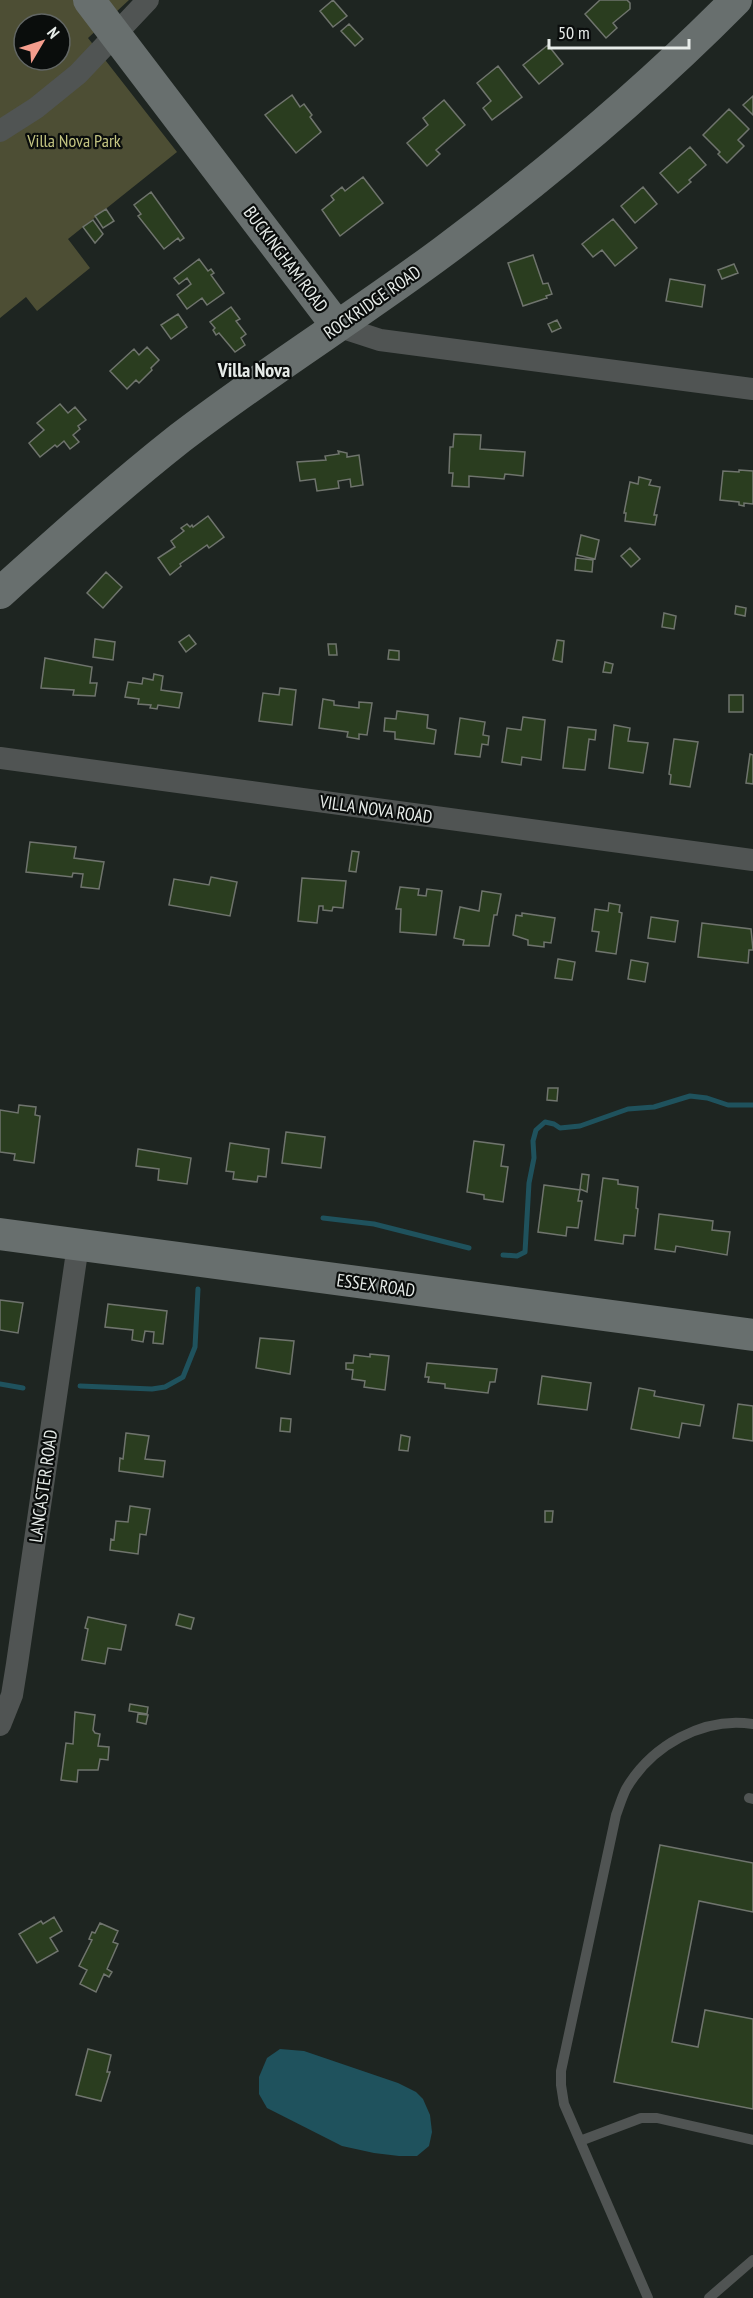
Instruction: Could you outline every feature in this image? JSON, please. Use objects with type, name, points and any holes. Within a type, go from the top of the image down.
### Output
[{"type":"street","name":"BUCKINGHAM ROAD","points":[[89,0],[337,326],[380,340],[753,389]]},
{"type":"street","points":[[0,131],[36,108],[78,74],[148,0]]},
{"type":"street","name":"ROCKRIDGE ROAD","points":[[0,593],[81,520],[181,438],[444,251],[539,176],[621,109],[736,0]]},
{"type":"street","name":"VILLA NOVA ROAD","points":[[0,758],[753,860]]},
{"type":"street","name":"ESSEX ROAD","points":[[0,1234],[753,1335]]},
{"type":"street","name":"LANCASTER ROAD","points":[[0,1725],[12,1695],[78,1245]]},
{"type":"lane","points":[[648,2298],[564,2104],[561,2071],[616,1815],[625,1791],[638,1771],[655,1754],[691,1732],[731,1722],[753,1724]]},
{"type":"lane","points":[[580,2141],[641,2118],[657,2118],[753,2140]]},
{"type":"lane","points":[[709,2298],[753,2260]]},
{"type":"green space","name":"Villa Nova Park","points":[[0,0],[129,0],[88,38],[177,152],[68,239],[90,268],[37,311],[26,297],[0,318]]},
{"type":"water","points":[[280,2049],[304,2051],[398,2083],[416,2092],[423,2099],[430,2115],[432,2132],[429,2146],[417,2156],[399,2156],[342,2146],[267,2108],[259,2094],[259,2077],[267,2058]]},
{"type":"building","points":[[333,0],[347,16],[333,27],[320,11]]},
{"type":"building","points":[[600,0],[627,0],[630,3],[630,9],[613,23],[617,28],[606,38],[585,14]]},
{"type":"building","points":[[349,24],[363,39],[355,46],[341,31]]},
{"type":"building","points":[[548,45],[563,64],[539,84],[523,65]]},
{"type":"building","points":[[498,66],[522,97],[492,120],[483,108],[491,101],[477,83]]},
{"type":"building","points":[[292,95],[300,107],[304,104],[321,132],[296,153],[265,115]]},
{"type":"building","points":[[753,96],[753,115],[743,105]]},
{"type":"building","points":[[444,100],[465,125],[436,150],[440,154],[427,166],[407,143],[428,125],[423,118]]},
{"type":"building","points":[[729,109],[749,129],[738,140],[744,146],[727,163],[718,154],[720,152],[703,135]]},
{"type":"building","points":[[690,147],[706,165],[678,193],[660,173]]},
{"type":"building","points":[[363,177],[383,203],[340,236],[322,210],[334,200],[331,196],[342,187],[345,191]]},
{"type":"building","points":[[643,187],[657,204],[635,223],[621,206]]},
{"type":"building","points":[[151,192],[184,238],[180,241],[178,238],[164,249],[138,216],[141,214],[134,205]]},
{"type":"building","points":[[106,209],[114,221],[103,228],[95,216]]},
{"type":"building","points":[[613,219],[637,248],[615,266],[602,250],[593,257],[582,244]]},
{"type":"building","points":[[93,220],[103,234],[95,243],[83,227]]},
{"type":"building","points":[[533,255],[543,284],[548,283],[552,294],[523,306],[508,263]]},
{"type":"building","points":[[199,259],[208,271],[211,269],[214,273],[211,275],[224,293],[207,305],[202,298],[187,309],[177,295],[191,284],[187,278],[179,284],[174,278]]},
{"type":"building","points":[[734,264],[738,273],[722,279],[718,270]]},
{"type":"building","points":[[670,279],[705,285],[702,307],[666,301]]},
{"type":"building","points":[[231,307],[240,319],[236,321],[246,334],[241,338],[245,345],[235,352],[219,333],[216,335],[213,330],[215,328],[210,322]]},
{"type":"building","points":[[178,314],[187,327],[171,339],[161,325]]},
{"type":"building","points":[[557,320],[561,328],[552,332],[548,324]]},
{"type":"building","points":[[147,347],[159,360],[139,383],[136,380],[127,389],[110,371],[134,349],[139,355]]},
{"type":"building","points":[[60,404],[68,413],[75,407],[86,420],[78,426],[80,429],[73,435],[79,442],[70,449],[64,441],[40,457],[29,443],[44,430],[37,423]]},
{"type":"building","points":[[454,434],[481,435],[480,449],[525,452],[523,476],[505,474],[504,479],[469,476],[469,487],[452,486],[453,473],[449,473],[450,447],[453,447]]},
{"type":"building","points":[[338,451],[347,453],[347,457],[359,455],[363,485],[351,487],[350,479],[338,481],[339,488],[317,491],[315,479],[300,481],[297,462],[326,460],[325,456],[339,454]]},
{"type":"building","points":[[739,470],[753,471],[753,504],[744,503],[744,506],[739,505],[739,502],[720,500],[723,471],[739,472]]},
{"type":"building","points":[[639,477],[651,480],[649,485],[660,487],[654,515],[657,515],[655,525],[625,521],[626,513],[624,513],[630,482],[638,484]]},
{"type":"building","points":[[208,516],[224,537],[209,548],[207,545],[180,564],[181,566],[170,575],[158,558],[175,547],[171,541],[184,531],[181,528],[187,524],[193,527]]},
{"type":"building","points":[[581,535],[599,540],[595,559],[577,555]]},
{"type":"building","points":[[630,548],[640,559],[631,567],[621,556]]},
{"type":"building","points":[[576,558],[593,560],[592,572],[575,570]]},
{"type":"building","points":[[106,572],[122,587],[103,608],[87,593]]},
{"type":"building","points":[[736,606],[746,608],[745,616],[735,614]]},
{"type":"building","points":[[664,613],[676,616],[674,629],[662,627]]},
{"type":"building","points":[[189,635],[196,644],[186,652],[179,642]]},
{"type":"building","points":[[95,639],[115,642],[113,660],[93,657]]},
{"type":"building","points":[[557,640],[564,641],[562,662],[553,660]]},
{"type":"building","points":[[328,644],[336,644],[337,655],[329,655]]},
{"type":"building","points":[[389,650],[399,651],[399,660],[388,659]]},
{"type":"building","points":[[45,658],[92,667],[90,683],[97,683],[95,696],[73,695],[74,690],[41,688]]},
{"type":"building","points":[[605,662],[613,664],[611,673],[603,672]]},
{"type":"building","points":[[154,674],[163,676],[161,690],[182,693],[179,708],[158,705],[157,709],[150,708],[151,705],[138,704],[139,699],[125,697],[128,682],[142,684],[143,678],[153,680]]},
{"type":"building","points":[[280,688],[296,690],[292,725],[259,721],[263,693],[279,695]]},
{"type":"building","points":[[729,695],[743,695],[743,712],[729,712]]},
{"type":"building","points":[[323,699],[334,701],[334,705],[359,708],[359,702],[372,703],[367,735],[359,734],[359,739],[347,737],[348,732],[319,728]]},
{"type":"building","points":[[397,711],[428,715],[427,728],[436,730],[434,744],[395,739],[395,732],[384,731],[385,718],[396,719]]},
{"type":"building","points":[[523,717],[545,720],[541,760],[522,757],[521,765],[502,762],[507,728],[521,730]]},
{"type":"building","points":[[460,718],[485,722],[483,735],[489,736],[488,745],[482,744],[480,757],[455,754]]},
{"type":"building","points":[[614,725],[630,728],[628,741],[648,743],[643,773],[609,768]]},
{"type":"building","points":[[568,727],[596,730],[595,740],[589,739],[585,770],[563,768]]},
{"type":"building","points":[[674,739],[698,742],[690,787],[670,784],[671,775],[669,774]]},
{"type":"building","points":[[750,754],[753,755],[753,784],[746,783]]},
{"type":"building","points":[[30,842],[76,847],[74,858],[104,862],[99,889],[81,887],[83,874],[73,873],[72,877],[26,872]]},
{"type":"building","points":[[352,851],[359,852],[356,872],[349,871]]},
{"type":"building","points":[[211,877],[237,882],[230,916],[169,905],[174,879],[209,885]]},
{"type":"building","points":[[302,878],[346,881],[343,908],[333,907],[332,911],[323,910],[323,906],[319,906],[317,923],[298,921]]},
{"type":"building","points":[[400,887],[419,889],[418,895],[426,896],[427,889],[442,891],[436,935],[400,932],[401,909],[396,909]]},
{"type":"building","points":[[482,891],[501,894],[497,915],[494,915],[489,946],[463,945],[464,940],[454,938],[460,907],[479,911]]},
{"type":"building","points":[[609,903],[620,905],[619,912],[622,913],[616,954],[596,951],[599,932],[592,931],[595,909],[608,911]]},
{"type":"building","points":[[522,913],[555,918],[551,943],[544,942],[544,947],[528,945],[528,940],[513,935],[516,915],[522,916]]},
{"type":"building","points":[[651,917],[678,921],[675,942],[648,938]]},
{"type":"building","points":[[702,923],[751,929],[753,950],[749,950],[748,963],[698,957]]},
{"type":"building","points":[[558,959],[575,962],[572,980],[555,978]]},
{"type":"building","points":[[631,960],[648,963],[645,982],[628,979]]},
{"type":"building","points":[[548,1088],[558,1088],[557,1101],[547,1100]]},
{"type":"building","points":[[19,1105],[36,1107],[35,1115],[40,1116],[34,1163],[14,1160],[15,1154],[0,1152],[0,1110],[18,1113]]},
{"type":"building","points":[[286,1132],[325,1137],[321,1168],[282,1163]]},
{"type":"building","points":[[474,1141],[504,1145],[501,1166],[508,1167],[503,1202],[484,1199],[484,1195],[467,1192]]},
{"type":"building","points":[[230,1143],[269,1149],[266,1177],[258,1176],[257,1182],[233,1179],[234,1172],[226,1171]]},
{"type":"building","points":[[138,1149],[191,1158],[187,1184],[158,1180],[159,1169],[136,1166]]},
{"type":"building","points":[[582,1174],[589,1175],[587,1192],[580,1189]]},
{"type":"building","points":[[603,1178],[618,1180],[618,1184],[638,1187],[635,1236],[624,1235],[623,1244],[595,1240]]},
{"type":"building","points":[[544,1185],[580,1190],[578,1201],[582,1201],[578,1228],[567,1227],[566,1236],[538,1232]]},
{"type":"building","points":[[659,1214],[713,1221],[712,1230],[730,1232],[727,1255],[676,1246],[675,1252],[655,1249]]},
{"type":"building","points":[[0,1300],[23,1303],[18,1333],[0,1330]]},
{"type":"building","points":[[108,1304],[167,1311],[163,1344],[153,1343],[154,1332],[145,1331],[143,1342],[132,1340],[133,1330],[105,1327]]},
{"type":"building","points":[[260,1338],[294,1341],[290,1374],[256,1368]]},
{"type":"building","points":[[370,1354],[389,1356],[385,1390],[364,1387],[365,1381],[352,1379],[353,1370],[346,1369],[346,1363],[353,1363],[354,1355],[370,1357]]},
{"type":"building","points":[[427,1363],[497,1369],[495,1382],[490,1382],[488,1393],[445,1388],[445,1384],[428,1382],[429,1377],[425,1377]]},
{"type":"building","points":[[542,1376],[591,1383],[587,1410],[538,1404]]},
{"type":"building","points":[[639,1388],[655,1391],[654,1396],[704,1405],[700,1426],[682,1423],[679,1438],[631,1429]]},
{"type":"building","points":[[738,1404],[753,1406],[753,1441],[733,1438]]},
{"type":"building","points":[[281,1418],[291,1419],[290,1432],[280,1431]]},
{"type":"building","points":[[126,1433],[149,1436],[145,1459],[165,1461],[163,1477],[119,1471]]},
{"type":"building","points":[[401,1435],[410,1437],[408,1451],[399,1450]]},
{"type":"building","points":[[130,1506],[150,1509],[146,1535],[140,1534],[138,1554],[110,1550],[111,1539],[114,1540],[116,1521],[128,1522]]},
{"type":"building","points":[[545,1511],[553,1511],[552,1522],[545,1522]]},
{"type":"building","points":[[179,1614],[194,1618],[191,1629],[176,1625]]},
{"type":"building","points":[[88,1617],[126,1625],[121,1650],[108,1648],[105,1664],[82,1660]]},
{"type":"building","points":[[130,1704],[148,1707],[147,1714],[129,1711]]},
{"type":"building","points":[[75,1712],[95,1715],[93,1730],[100,1734],[98,1746],[109,1747],[108,1760],[100,1759],[98,1770],[78,1770],[77,1782],[61,1780],[66,1743],[73,1744]]},
{"type":"building","points":[[138,1714],[148,1715],[146,1724],[137,1722]]},
{"type":"building","points":[[660,1845],[753,1863],[753,1912],[699,1901],[672,2042],[698,2047],[705,2010],[753,2019],[753,2109],[614,2082]]},
{"type":"building","points":[[54,1917],[62,1931],[50,1938],[58,1951],[37,1963],[19,1934],[41,1921],[43,1924]]},
{"type":"building","points":[[100,1923],[118,1931],[113,1942],[118,1944],[107,1969],[112,1972],[109,1977],[104,1974],[96,1992],[80,1984],[87,1970],[79,1966],[92,1940],[89,1939],[92,1932],[95,1933]]},
{"type":"building","points":[[88,2049],[111,2055],[107,2072],[110,2072],[101,2101],[76,2095]]},
{"type":"waterway","points":[[503,1255],[517,1256],[525,1252],[529,1183],[534,1158],[533,1141],[536,1130],[545,1122],[560,1128],[580,1126],[628,1109],[654,1107],[690,1096],[707,1098],[728,1105],[753,1105]]},
{"type":"waterway","points":[[323,1218],[374,1224],[469,1248]]},
{"type":"waterway","points":[[80,1386],[152,1389],[165,1387],[183,1377],[195,1347],[198,1289]]},
{"type":"waterway","points":[[0,1384],[23,1388]]},
{"type":"district","name":"Villa Nova","points":[[254,370]]}]
